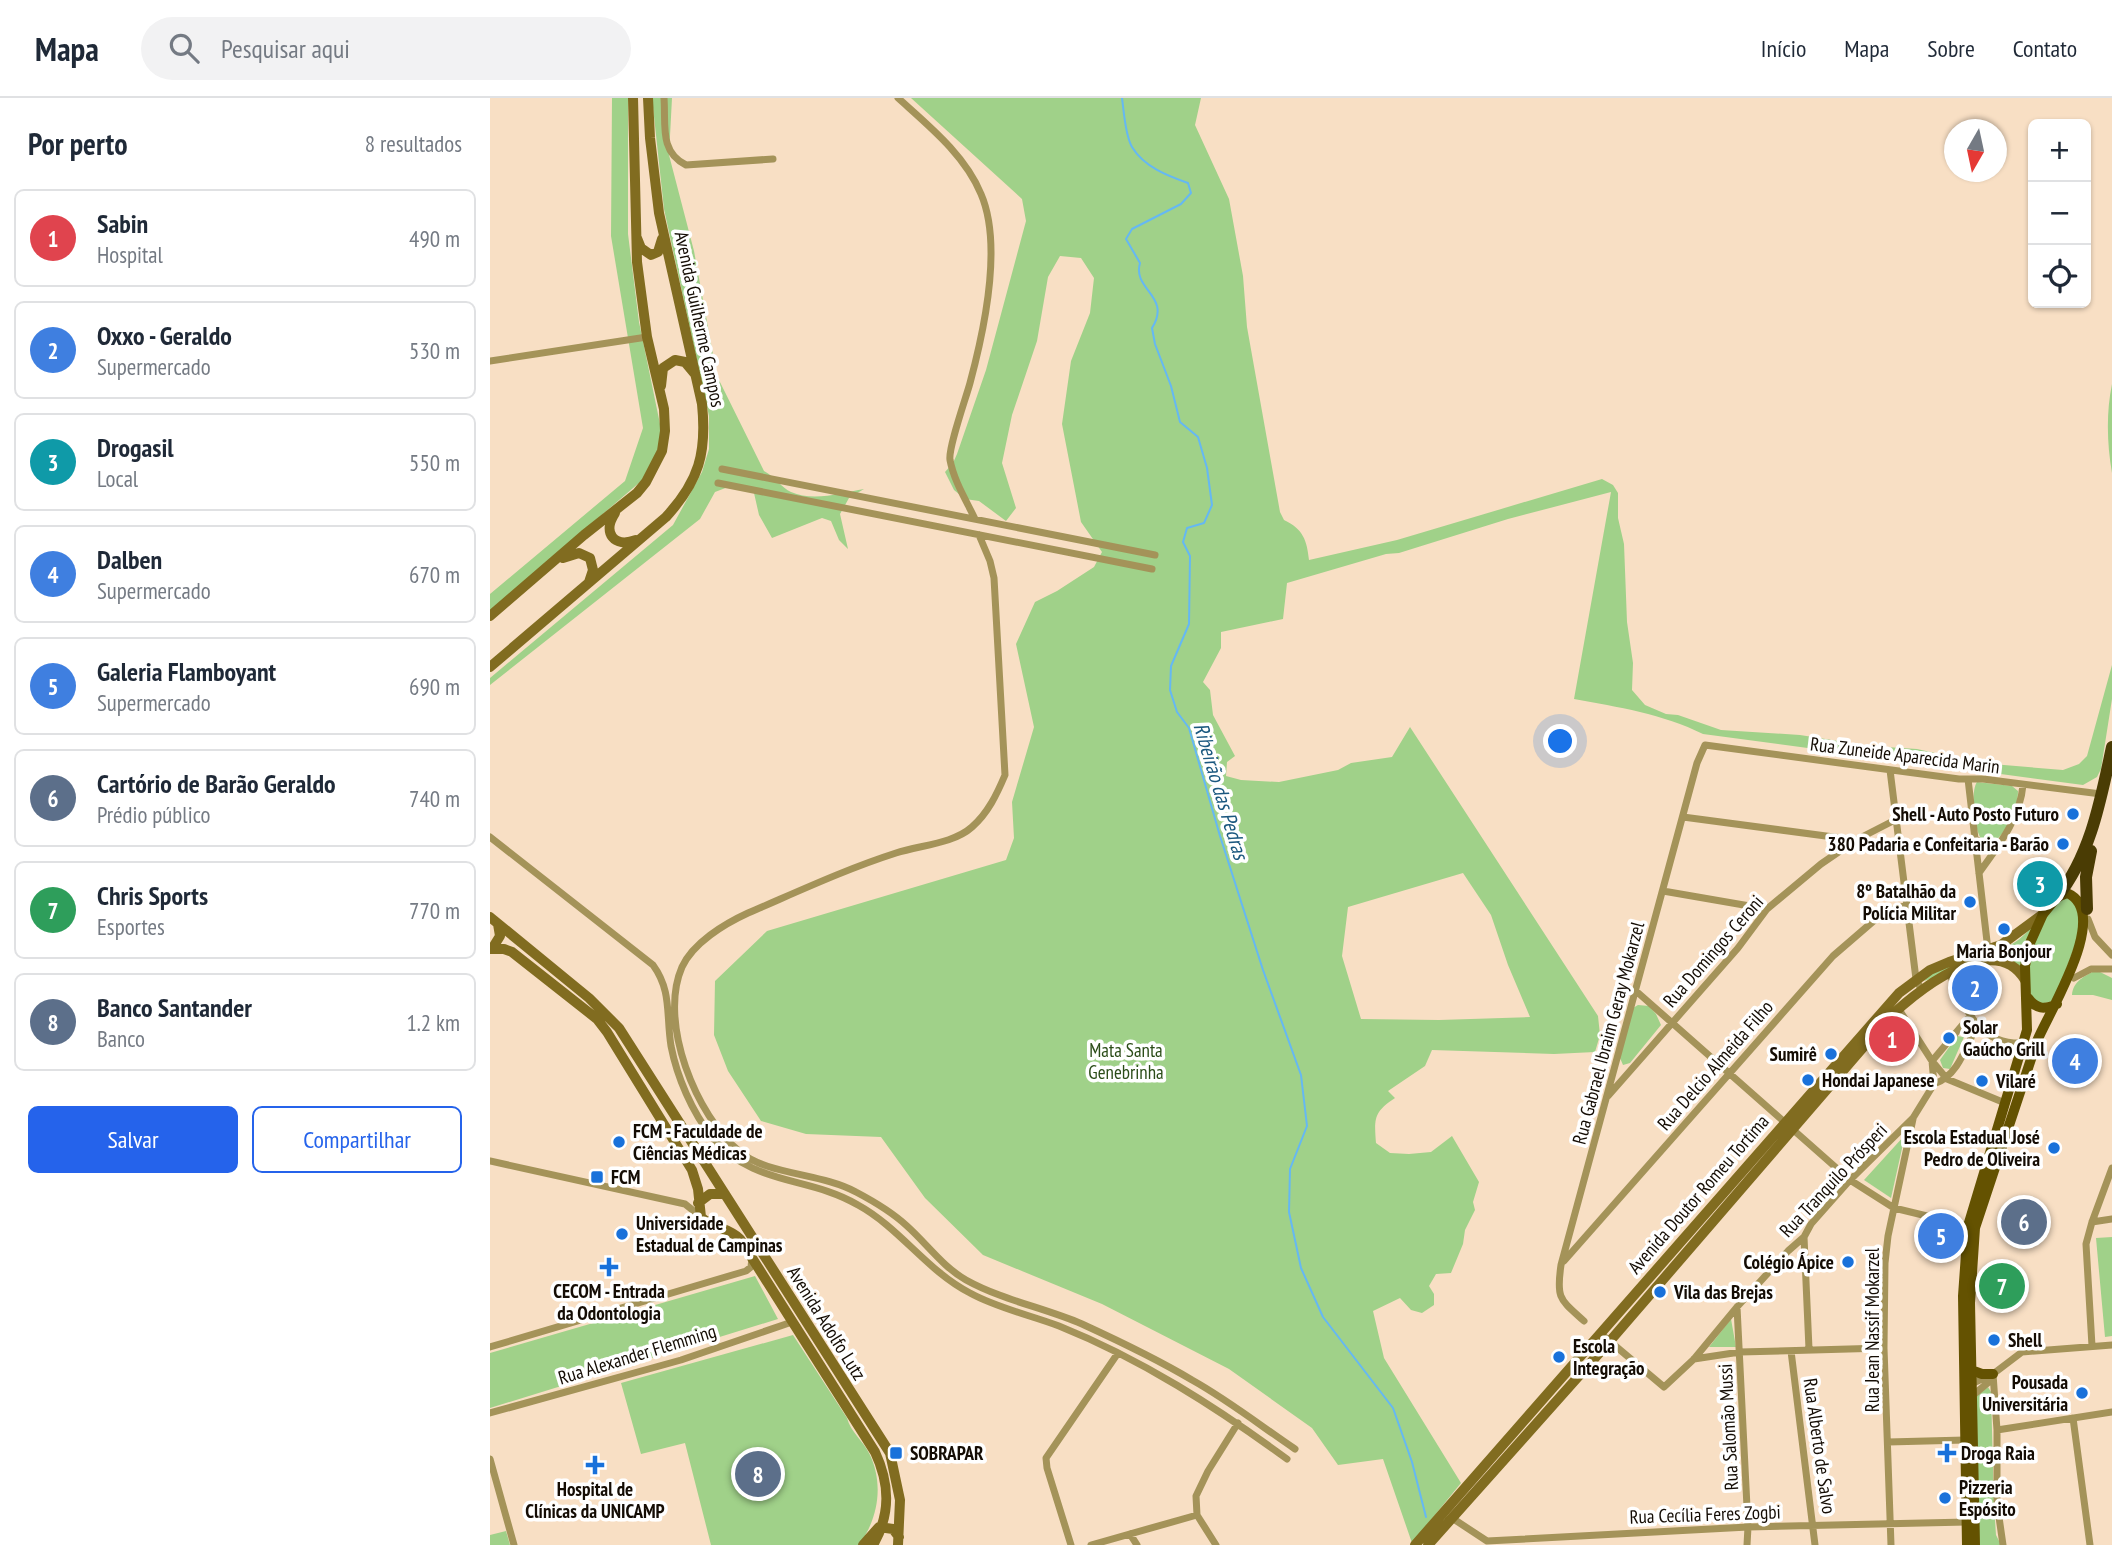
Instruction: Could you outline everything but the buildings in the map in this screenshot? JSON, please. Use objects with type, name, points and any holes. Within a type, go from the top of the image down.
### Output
[{"type":"highway","points":[[2087,914],[2087,867],[2107,790],[2112,747]]},
{"type":"highway","points":[[2057,897],[2080,862],[2107,790]]},
{"type":"main road","points":[[490,616],[637,494],[662,451],[665,431],[661,400],[640,298],[634,220],[634,98]]},
{"type":"main road","name":"Avenida Guilherme Campos","points":[[490,667],[676,506],[686,493],[699,464],[705,429],[698,380],[661,226],[652,164],[648,98]]},
{"type":"main road","points":[[634,220],[638,243],[643,251],[651,255],[660,248],[661,226]]},
{"type":"main road","points":[[661,400],[663,368],[668,363],[675,360],[685,362],[698,380]]},
{"type":"main road","points":[[619,507],[609,524],[614,539],[622,543],[644,536]]},
{"type":"main road","points":[[538,575],[568,556],[585,554],[590,558],[593,570],[588,582],[578,593]]},
{"type":"main road","points":[[1975,1545],[1967,1533],[1967,1385],[1963,1296],[1968,1227],[2005,1103],[2016,1085],[2057,1004],[2074,978],[2083,957],[2087,914],[2082,900],[2062,894],[2043,914],[2030,943],[2025,980],[2028,998],[2027,1030],[2016,1085],[1975,1228],[1970,1303],[1971,1370],[1967,1385],[1972,1396],[1975,1545]]},
{"type":"main road","name":"Avenida Doutor Romeu Tortima","points":[[1415,1545],[1883,1009],[1916,979],[1949,962],[1988,950],[2014,938],[2043,914]]},
{"type":"main road","points":[[491,949],[500,936],[493,920]]},
{"type":"main road","name":"Avenida Adolfo Lutz","points":[[493,920],[589,998],[618,1028],[890,1453],[900,1500],[898,1541]]},
{"type":"main road","points":[[491,949],[504,949],[520,957],[584,1008],[607,1031],[692,1170],[698,1189],[701,1217]]},
{"type":"main road","name":"Avenida Doutor Romeu Tortima","points":[[1428,1545],[1794,1131],[1898,1008],[1921,989],[1949,973],[1979,963],[2000,960],[2015,966],[2025,980]]},
{"type":"main road","points":[[2028,998],[2036,1007],[2057,1004]]},
{"type":"main road","points":[[698,1203],[710,1194],[725,1195]]},
{"type":"main road","points":[[713,1225],[726,1219],[733,1207]]},
{"type":"main road","name":"Avenida Adolfo Lutz","points":[[701,1217],[713,1225],[733,1232],[752,1257],[875,1452],[884,1475],[886,1508],[883,1527],[873,1545]]},
{"type":"main road","points":[[1971,1370],[1993,1374]]},
{"type":"main road","points":[[1452,1518],[1448,1513],[1457,1498]]},
{"type":"main road","points":[[863,1545],[876,1529],[883,1527],[893,1529],[898,1541]]},
{"type":"street","points":[[664,98],[667,149],[675,159],[686,164],[773,159]]},
{"type":"street","points":[[898,98],[941,137],[969,173],[982,195],[989,222],[992,254],[985,317],[976,363],[949,457],[956,482],[975,519]]},
{"type":"street","points":[[490,361],[647,337]]},
{"type":"street","points":[[722,469],[1155,555]]},
{"type":"street","points":[[718,483],[1152,569]]},
{"type":"street","points":[[949,529],[951,514]]},
{"type":"street","points":[[999,539],[1001,524]]},
{"type":"street","points":[[979,535],[994,579],[1005,775],[996,797],[971,828],[954,837],[862,865],[742,916],[713,933],[691,952],[677,982],[676,1021],[684,1060],[708,1113],[722,1134],[739,1152],[759,1163],[807,1174],[851,1189],[882,1206],[908,1227],[944,1264],[966,1280],[1062,1315],[1165,1365],[1211,1391],[1295,1449]]},
{"type":"street","name":"Rua Zuneide Aparecida Marin","points":[[1705,745],[1968,779],[2107,790]]},
{"type":"street","name":"Rua Gabrael Ibraim Geray Mokarzel","points":[[1584,1321],[1561,1300],[1558,1283],[1561,1265],[1697,763],[1705,745]]},
{"type":"street","points":[[1889,770],[1916,979],[1921,989]]},
{"type":"street","points":[[1968,779],[1988,950]]},
{"type":"street","points":[[1979,873],[2010,828],[2021,800],[2023,785]]},
{"type":"street","points":[[1683,817],[1857,840]]},
{"type":"street","name":"Rua Domingos Ceroni","points":[[1606,1097],[1768,909],[1821,864],[1857,840],[1895,820]]},
{"type":"street","points":[[490,837],[653,965],[663,979],[671,1046],[679,1076],[692,1106],[712,1137],[736,1159],[776,1179],[827,1190],[859,1205],[892,1229],[918,1256],[970,1294],[1059,1326],[1118,1353],[1178,1385],[1238,1423],[1287,1459]]},
{"type":"street","points":[[1973,837],[1987,846],[1998,847]]},
{"type":"street","points":[[1663,891],[1768,909]]},
{"type":"street","name":"Rua Delcio Almeida Filho","points":[[1561,1265],[1833,956],[1884,912],[1907,905]]},
{"type":"street","points":[[2087,914],[2095,936],[2112,955]]},
{"type":"street","points":[[2074,978],[2091,969],[2112,969]]},
{"type":"street","points":[[1949,973],[1970,1016],[1986,1034],[2011,1043],[2024,1043]]},
{"type":"street","points":[[1636,991],[1850,1180],[1895,1208],[1968,1227]]},
{"type":"street","points":[[1898,1008],[1947,1079],[2005,1103]]},
{"type":"street","points":[[1970,1016],[1932,1060],[1934,1084],[1947,1079],[1977,1025]]},
{"type":"street","points":[[1616,1064],[1628,1073]]},
{"type":"street","name":"Rua Tranquilo Prósperi","points":[[1610,1341],[1664,1387],[1693,1359],[1788,1251],[1804,1237],[1811,1224],[1850,1180],[1913,1118],[1934,1084]]},
{"type":"street","name":"Rua Jean Nassif Mokarzel","points":[[1891,1545],[1884,1348],[1885,1263],[1888,1236],[1913,1118]]},
{"type":"street","points":[[490,1161],[685,1204],[701,1217]]},
{"type":"street","points":[[2092,1346],[2086,1244],[2112,1168]]},
{"type":"street","points":[[2092,1222],[2112,1219]]},
{"type":"street","name":"Rua Alberto de Salvo","points":[[1804,1237],[1809,1349]]},
{"type":"street","points":[[490,1347],[746,1272],[751,1267],[752,1257]]},
{"type":"street","name":"Rua Salomão Mussi","points":[[1737,1307],[1747,1545]]},
{"type":"street","name":"Rua Alexander Flemming","points":[[490,1413],[681,1360],[792,1322]]},
{"type":"street","points":[[1600,1333],[1610,1341]]},
{"type":"street","points":[[1967,1385],[1993,1374],[2022,1352],[2112,1345]]},
{"type":"street","points":[[1693,1359],[1740,1352],[1884,1348]]},
{"type":"street","name":"Rua Alberto de Salvo","points":[[1791,1351],[1815,1545]]},
{"type":"street","points":[[1071,1545],[1046,1458],[1118,1353]]},
{"type":"street","points":[[1972,1396],[1990,1381],[1993,1374]]},
{"type":"street","points":[[1993,1374],[1997,1430],[1997,1503],[2003,1545]]},
{"type":"street","points":[[1997,1430],[2112,1412]]},
{"type":"street","points":[[2073,1418],[2090,1545]]},
{"type":"street","points":[[1216,1545],[1197,1515],[1196,1496],[1238,1423]]},
{"type":"street","points":[[1888,1442],[1965,1440]]},
{"type":"street","points":[[490,1459],[514,1545]]},
{"type":"street","points":[[1091,1545],[1197,1515]]},
{"type":"street","name":"Rua Cecília Feres Zogbi","points":[[1452,1518],[1487,1541],[1748,1527],[1890,1524],[1967,1533]]},
{"type":"street","points":[[1130,1534],[1137,1545]]},
{"type":"green space","points":[[612,98],[628,98],[628,234],[639,322],[660,424],[660,444],[647,476],[490,611],[490,594],[625,481],[643,428],[611,236]]},
{"type":"green space","points":[[652,98],[672,98],[669,155],[694,251],[717,376],[764,471],[784,488],[800,495],[818,497],[864,489],[849,498],[840,514],[848,549],[839,540],[831,521],[822,518],[772,538],[759,515],[754,493],[736,484],[715,492],[700,519],[490,685],[490,678],[673,525],[702,472],[709,449],[709,416],[664,209]]},
{"type":"green space","name":"Mata Santa Genebrinha","points":[[911,98],[1201,98],[1195,125],[1229,199],[1243,276],[1247,327],[1280,512],[1284,520],[1296,527],[1303,536],[1309,560],[1397,540],[1602,479],[1613,485],[1618,493],[1618,518],[1624,544],[1627,622],[1633,663],[1632,690],[1645,705],[1666,714],[1678,715],[1721,730],[1800,735],[1870,746],[1917,749],[1980,763],[2063,770],[2079,764],[2087,756],[2112,665],[2112,699],[2101,769],[2097,777],[2083,785],[1703,734],[1656,716],[1574,699],[1611,492],[1287,583],[1283,619],[1221,632],[1221,648],[1203,682],[1210,690],[1213,715],[1235,756],[1227,762],[1226,776],[1241,780],[1279,782],[1338,770],[1351,763],[1392,757],[1410,727],[1598,1016],[1600,1035],[1595,1052],[1554,1054],[1432,1050],[1425,1066],[1388,1091],[1395,1098],[1383,1107],[1377,1116],[1376,1143],[1390,1153],[1431,1152],[1452,1136],[1479,1182],[1473,1202],[1475,1210],[1465,1230],[1463,1244],[1451,1273],[1436,1274],[1429,1286],[1434,1294],[1434,1305],[1422,1313],[1411,1310],[1400,1298],[1373,1311],[1384,1358],[1461,1483],[1412,1543],[1383,1459],[1338,1465],[1312,1428],[1229,1369],[1102,1304],[983,1255],[925,1198],[881,1137],[806,1134],[761,1121],[728,1071],[714,1035],[715,981],[767,931],[1006,860],[1014,838],[1012,802],[1034,727],[1016,644],[1035,602],[1094,567],[1102,552],[1081,522],[1062,424],[1071,361],[1090,313],[1094,278],[1081,258],[1060,256],[1048,277],[1037,341],[1012,415],[1002,463],[1016,508],[1006,521],[979,501],[965,499],[954,490],[945,472],[957,454],[986,370],[1026,221],[1022,199]],"holes":[[[1463,873],[1491,915],[1530,1017],[1361,1019],[1342,956],[1348,907]]]},
{"type":"green space","points":[[2112,384],[2112,473],[2108,428]]},
{"type":"green space","points":[[1977,782],[2012,786],[2018,791],[2011,820],[1993,843],[1983,841],[1977,830],[1973,803]]},
{"type":"green space","points":[[2065,897],[2073,899],[2083,924],[2054,1001],[2040,1004],[2031,995],[2028,983],[2030,953],[2050,909]]},
{"type":"green space","points":[[2032,926],[2022,968],[2011,960],[1997,957],[1924,981],[1940,970],[2010,945]]},
{"type":"green space","points":[[2096,970],[2112,978],[2112,1000],[2093,995],[2072,995],[2077,983]]},
{"type":"green space","points":[[1638,1005],[1649,1006],[1661,1025],[1630,1063],[1623,1065],[1620,1058],[1633,1008]]},
{"type":"green space","points":[[1957,1036],[1964,1037],[1950,1069],[1943,1068],[1940,1060]]},
{"type":"green space","points":[[1905,1135],[1891,1198],[1864,1180]]},
{"type":"green space","points":[[2112,1237],[2112,1336],[2105,1337],[2096,1238]]},
{"type":"green space","points":[[755,1276],[778,1319],[490,1408],[490,1353]]},
{"type":"green space","points":[[1731,1319],[1736,1347],[1709,1347]]},
{"type":"green space","points":[[793,1335],[870,1455],[878,1490],[871,1524],[859,1545],[711,1545],[685,1443],[641,1454],[621,1383]]},
{"type":"green space","points":[[1988,1387],[1991,1392],[1996,1535],[2001,1545],[1980,1545],[1979,1541],[1975,1397]]},
{"type":"green space","points":[[506,1531],[510,1545],[490,1545],[490,1535]]},
{"type":"waterway","name":"Ribeirão das Pedras","points":[[1122,98],[1128,136],[1137,154],[1157,170],[1188,183],[1191,193],[1181,204],[1132,229],[1126,239],[1140,263],[1141,280],[1155,300],[1157,317],[1152,328],[1155,344],[1171,386],[1180,422],[1198,437],[1207,468],[1212,505],[1204,523],[1187,528],[1183,542],[1190,556],[1189,624],[1171,666],[1170,690],[1177,712],[1189,728],[1263,970],[1301,1075],[1307,1126],[1290,1169],[1289,1212],[1301,1268],[1323,1317],[1393,1408],[1412,1462],[1426,1517]]},
{"type":"place","name":"Shell - Auto Posto Futuro","points":[[2073,814]]},
{"type":"place","name":"380 Padaria e Confeitaria - Barão","points":[[2063,844]]},
{"type":"place","name":"Drogasil","points":[[2040,884]]},
{"type":"place","name":"8º Batalhão da Polícia Militar","points":[[1970,902]]},
{"type":"place","name":"Maria Bonjour","points":[[2004,929]]},
{"type":"place","name":"Oxxo - Geraldo","points":[[1975,988]]},
{"type":"place","name":"Solar Gaúcho Grill","points":[[1949,1038]]},
{"type":"place","name":"Sabin","points":[[1892,1039]]},
{"type":"place","name":"Sumirê","points":[[1831,1054]]},
{"type":"place","name":"Dalben","points":[[2075,1061]]},
{"type":"place","name":"Hondai Japanese","points":[[1808,1080]]},
{"type":"place","name":"Vilaré","points":[[1982,1081]]},
{"type":"place","name":"FCM - Faculdade de Ciências Médicas","points":[[619,1142]]},
{"type":"place","name":"Escola Estadual José Pedro de Oliveira","points":[[2054,1148]]},
{"type":"place","name":"FCM","points":[[597,1177]]},
{"type":"place","name":"Cartório de Barão Geraldo","points":[[2024,1222]]},
{"type":"place","name":"Universidade Estadual de Campinas","points":[[622,1234]]},
{"type":"place","name":"Galeria Flamboyant","points":[[1941,1236]]},
{"type":"place","name":"Colégio Ápice","points":[[1848,1262]]},
{"type":"place","name":"CECOM - Entrada da Odontologia","points":[[609,1267]]},
{"type":"place","name":"Chris Sports","points":[[2002,1286]]},
{"type":"place","name":"Vila das Brejas","points":[[1660,1292]]},
{"type":"place","name":"Shell","points":[[1994,1340]]},
{"type":"place","name":"Escola Integração","points":[[1559,1357]]},
{"type":"place","name":"Pousada Universitária","points":[[2082,1393]]},
{"type":"place","name":"SOBRAPAR","points":[[896,1453]]},
{"type":"place","name":"Droga Raia","points":[[1947,1453]]},
{"type":"place","name":"Hospital de Clínicas da UNICAMP","points":[[595,1465]]},
{"type":"place","name":"Banco Santander","points":[[758,1474]]},
{"type":"place","name":"Pizzeria Espósito","points":[[1945,1498]]}]
